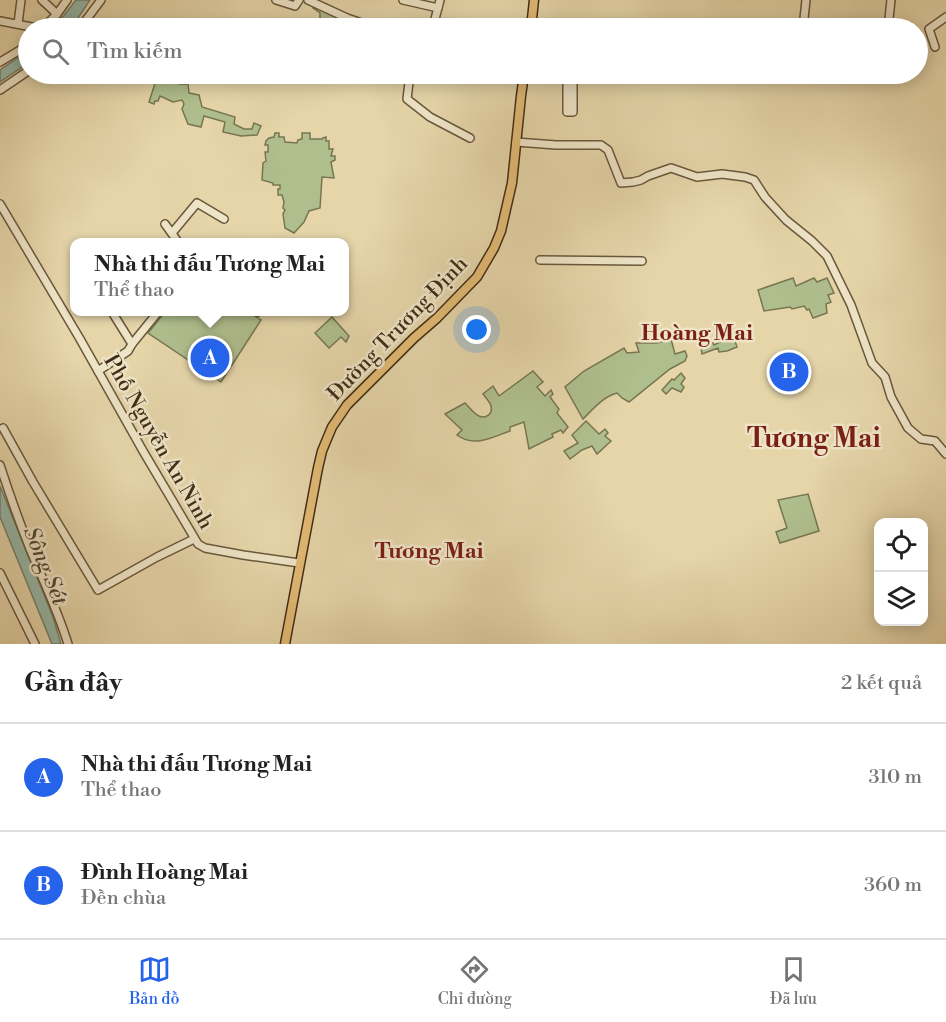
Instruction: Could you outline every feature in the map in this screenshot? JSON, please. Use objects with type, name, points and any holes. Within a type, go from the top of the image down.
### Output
[{"type":"main road","points":[[532,18],[534,0]]},
{"type":"main road","name":"Đường Trương Định","points":[[285,644],[321,453],[332,426],[347,405],[477,277],[494,248],[501,231],[513,183],[523,84]]},
{"type":"street","points":[[19,18],[21,0]]},
{"type":"street","points":[[42,0],[57,14]]},
{"type":"street","points":[[53,18],[67,0]]},
{"type":"street","points":[[88,18],[101,0]]},
{"type":"street","points":[[276,0],[295,6],[299,0]]},
{"type":"street","points":[[308,0],[347,18]]},
{"type":"street","points":[[403,0],[439,4]]},
{"type":"street","points":[[889,18],[891,0]]},
{"type":"street","points":[[804,18],[806,1]]},
{"type":"street","points":[[935,47],[929,29],[946,17]]},
{"type":"street","points":[[0,21],[18,24]]},
{"type":"street","points":[[0,62],[18,51]]},
{"type":"street","points":[[0,90],[18,78]]},
{"type":"street","points":[[409,84],[407,99],[430,117],[470,138]]},
{"type":"street","points":[[516,142],[556,146],[601,145],[608,150],[621,183],[641,180],[671,168],[697,177],[722,174],[754,180],[765,197],[786,220],[812,240],[827,256],[851,305],[872,363],[885,378],[891,397],[908,428],[921,439],[936,441],[946,454]]},
{"type":"street","points":[[172,233],[197,203],[224,219]]},
{"type":"street","name":"Phố Nguyễn An Ninh","points":[[0,204],[198,544],[205,548],[258,558],[299,563]]},
{"type":"street","points":[[165,224],[175,238]]},
{"type":"street","points":[[540,260],[642,261]]},
{"type":"street","points":[[114,316],[132,344]]},
{"type":"street","points":[[98,371],[128,351],[155,316]]},
{"type":"street","points":[[3,428],[98,590],[194,539]]},
{"type":"street","points":[[0,465],[9,495],[55,604],[68,644]]},
{"type":"street","points":[[0,573],[35,644]]},
{"type":"green space","points":[[315,4],[347,18],[320,18],[320,13],[313,8]]},
{"type":"green space","points":[[155,84],[188,84],[189,93],[199,95],[202,107],[235,117],[234,124],[244,129],[252,129],[254,123],[261,126],[257,135],[241,136],[223,132],[225,122],[204,116],[201,127],[188,124],[182,109],[184,104],[182,100],[173,102],[160,96],[154,104],[149,102]]},
{"type":"green space","points":[[275,133],[279,133],[279,137],[284,137],[285,142],[297,143],[302,139],[302,133],[310,133],[310,139],[326,137],[326,141],[329,141],[329,149],[333,149],[331,156],[335,156],[335,160],[331,162],[334,178],[322,177],[320,208],[309,211],[304,222],[294,233],[285,228],[284,202],[282,195],[278,195],[280,185],[273,185],[273,183],[262,180],[263,163],[266,161],[265,152],[268,152],[266,141],[274,137]]},
{"type":"green space","points":[[793,278],[796,286],[814,278],[817,282],[827,278],[834,293],[828,295],[831,302],[826,304],[827,313],[813,318],[809,309],[807,310],[804,306],[764,311],[758,290]]},
{"type":"green space","points":[[162,316],[255,316],[261,320],[221,382],[148,333]]},
{"type":"green space","points":[[332,317],[349,336],[346,342],[341,337],[329,348],[315,333]]},
{"type":"green space","points":[[740,338],[735,341],[737,347],[719,352],[718,348],[702,354],[701,347],[712,341],[714,345],[724,340],[727,342]]},
{"type":"green space","points":[[671,339],[675,354],[685,351],[687,356],[685,361],[670,369],[629,402],[617,393],[599,403],[583,419],[565,387],[584,371],[624,348],[627,353],[639,352],[636,343],[657,343]]},
{"type":"green space","points":[[533,371],[543,382],[537,387],[545,396],[551,390],[553,394],[550,397],[559,409],[557,413],[568,427],[563,433],[561,430],[552,434],[553,437],[529,449],[524,422],[510,427],[510,431],[484,440],[470,441],[457,435],[462,430],[445,414],[465,403],[477,415],[486,416],[491,411],[491,406],[483,394],[493,386],[499,396]]},
{"type":"green space","points":[[681,373],[685,378],[681,384],[684,387],[681,392],[672,388],[666,394],[662,390]]},
{"type":"green space","points":[[586,421],[599,434],[605,429],[608,433],[605,436],[611,441],[597,454],[592,446],[570,459],[564,451],[578,443],[572,435]]},
{"type":"green space","points":[[808,494],[819,531],[780,543],[776,532],[787,528],[778,500]]},
{"type":"shaded area","points":[[76,0],[90,0],[78,18],[62,18]]},
{"type":"shaded area","points":[[18,58],[18,70],[0,82],[0,70]]},
{"type":"shaded area","points":[[0,486],[53,617],[61,644],[52,644],[0,517]]},
{"type":"place","name":"Nhà thi đấu Tương Mai","points":[[210,358]]},
{"type":"place","name":"Đình Hoàng Mai","points":[[789,372]]},
{"type":"district","name":"Hoàng Mai","points":[[697,333]]},
{"type":"district","name":"Tương Mai","points":[[814,439]]},
{"type":"district","name":"Tương Mai","points":[[429,551]]},
{"type":"water label","name":"Sông Sét","points":[[45,566]]}]
